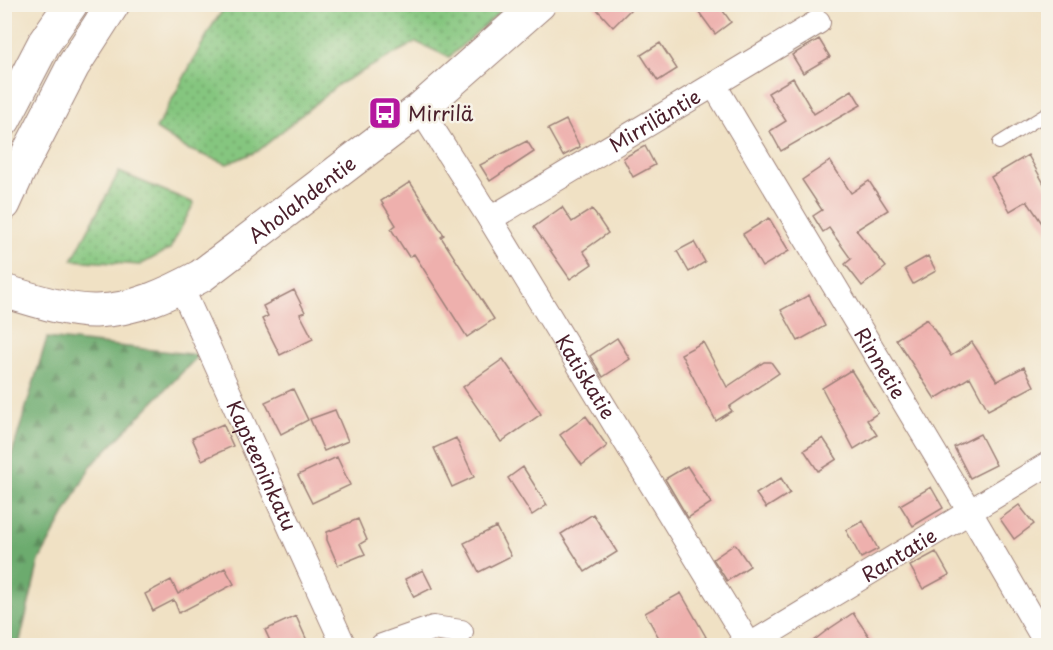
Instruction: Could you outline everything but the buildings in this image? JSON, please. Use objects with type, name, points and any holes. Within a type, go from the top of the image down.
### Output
[{"type":"main road","points":[[4,120],[44,43],[71,4]]},
{"type":"main road","points":[[4,204],[73,66],[113,4]]},
{"type":"main road","name":"Aholahdentie","points":[[12,300],[95,311],[138,304],[181,287],[201,276],[420,109],[539,4]]},
{"type":"street","name":"Mirriläntie","points":[[490,219],[818,22]]},
{"type":"street","name":"Rinnetie","points":[[714,86],[1046,643]]},
{"type":"street","name":"Katiskatie","points":[[420,109],[490,219],[750,645]]},
{"type":"street","name":"Kapteeninkatu","points":[[181,287],[344,645]]},
{"type":"street","name":"Rantatie","points":[[750,645],[1048,464]]},
{"type":"street","points":[[382,645],[433,628],[461,632]]},
{"type":"lane","points":[[999,143],[1048,113]]},
{"type":"green space","points":[[227,4],[508,5],[449,57],[416,42],[339,84],[258,151],[227,164],[187,149],[156,129],[212,26]]},
{"type":"green space","points":[[119,172],[194,203],[170,249],[140,265],[72,260]]},
{"type":"green space","points":[[47,338],[199,355],[91,466],[39,561],[19,645],[5,646],[5,477]]},
{"type":"place","name":"Mirrilä","points":[[385,113]]}]
